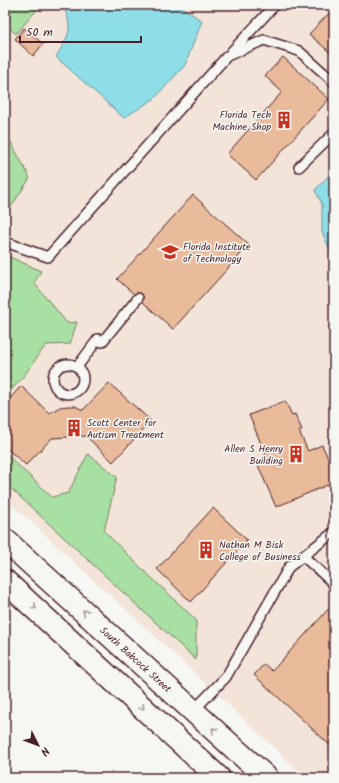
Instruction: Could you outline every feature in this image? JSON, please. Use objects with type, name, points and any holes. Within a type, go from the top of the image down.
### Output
[{"type":"main road","name":"South Babcock Street","points":[[5,540],[267,778]]},
{"type":"main road","points":[[5,581],[219,778]]},
{"type":"lane","points":[[5,243],[48,257],[227,56],[275,5]]},
{"type":"lane","points":[[227,56],[264,40],[299,51],[334,82]]},
{"type":"lane","points":[[299,167],[334,133]]},
{"type":"lane","points":[[77,367],[138,298]]},
{"type":"lane","points":[[193,711],[226,677],[289,567],[334,532]]},
{"type":"lane","points":[[303,556],[334,584]]},
{"type":"shaded area","name":"Florida Institute of Technology","points":[[5,5],[334,5],[334,778],[306,778],[5,498]]},
{"type":"green space","points":[[5,5],[40,6],[16,34],[5,24]]},
{"type":"green space","points":[[5,131],[30,178],[5,216]]},
{"type":"green space","points":[[5,256],[41,271],[34,283],[67,323],[77,322],[70,344],[46,345],[23,377],[5,397]]},
{"type":"green space","points":[[5,453],[52,497],[68,493],[88,454],[117,477],[104,531],[196,620],[196,660],[5,483]]},
{"type":"water","points":[[63,5],[179,5],[202,21],[185,65],[155,98],[124,118],[56,57],[67,37],[69,27]]},
{"type":"water","points":[[334,170],[334,259],[322,232],[322,204],[315,190]]},
{"type":"building","points":[[334,8],[334,56],[309,34]]},
{"type":"building","points":[[24,28],[43,44],[33,56],[15,39]]},
{"type":"building","name":"Florida Tech Machine Shop","points":[[283,57],[329,99],[256,180],[227,154],[282,92],[265,76]]},
{"type":"building","points":[[193,195],[249,245],[173,329],[117,279]]},
{"type":"building","name":"Scott Center for Autism Treatment","points":[[109,383],[151,421],[113,462],[86,436],[52,438],[26,465],[5,447],[5,404],[21,386],[49,413],[60,407],[68,406],[75,406],[83,410]]},
{"type":"building","name":"Allen S Henry Building","points":[[285,401],[292,415],[295,414],[302,430],[299,431],[308,451],[322,445],[334,471],[334,482],[276,507],[257,463],[267,458],[249,415]]},
{"type":"building","name":"Nathan M Bisk College of Business","points":[[213,508],[247,540],[191,602],[157,569]]},
{"type":"building","points":[[334,603],[333,748],[254,675],[264,664],[272,671]]},
{"type":"place","name":"Florida Tech Machine Shop","points":[[284,120]]},
{"type":"place","name":"Florida Institute of Technology","points":[[170,252]]},
{"type":"place","name":"Scott Center for Autism Treatment","points":[[74,428]]},
{"type":"place","name":"Allen S Henry Building","points":[[296,454]]},
{"type":"place","name":"Nathan M Bisk College of Business","points":[[206,550]]}]
